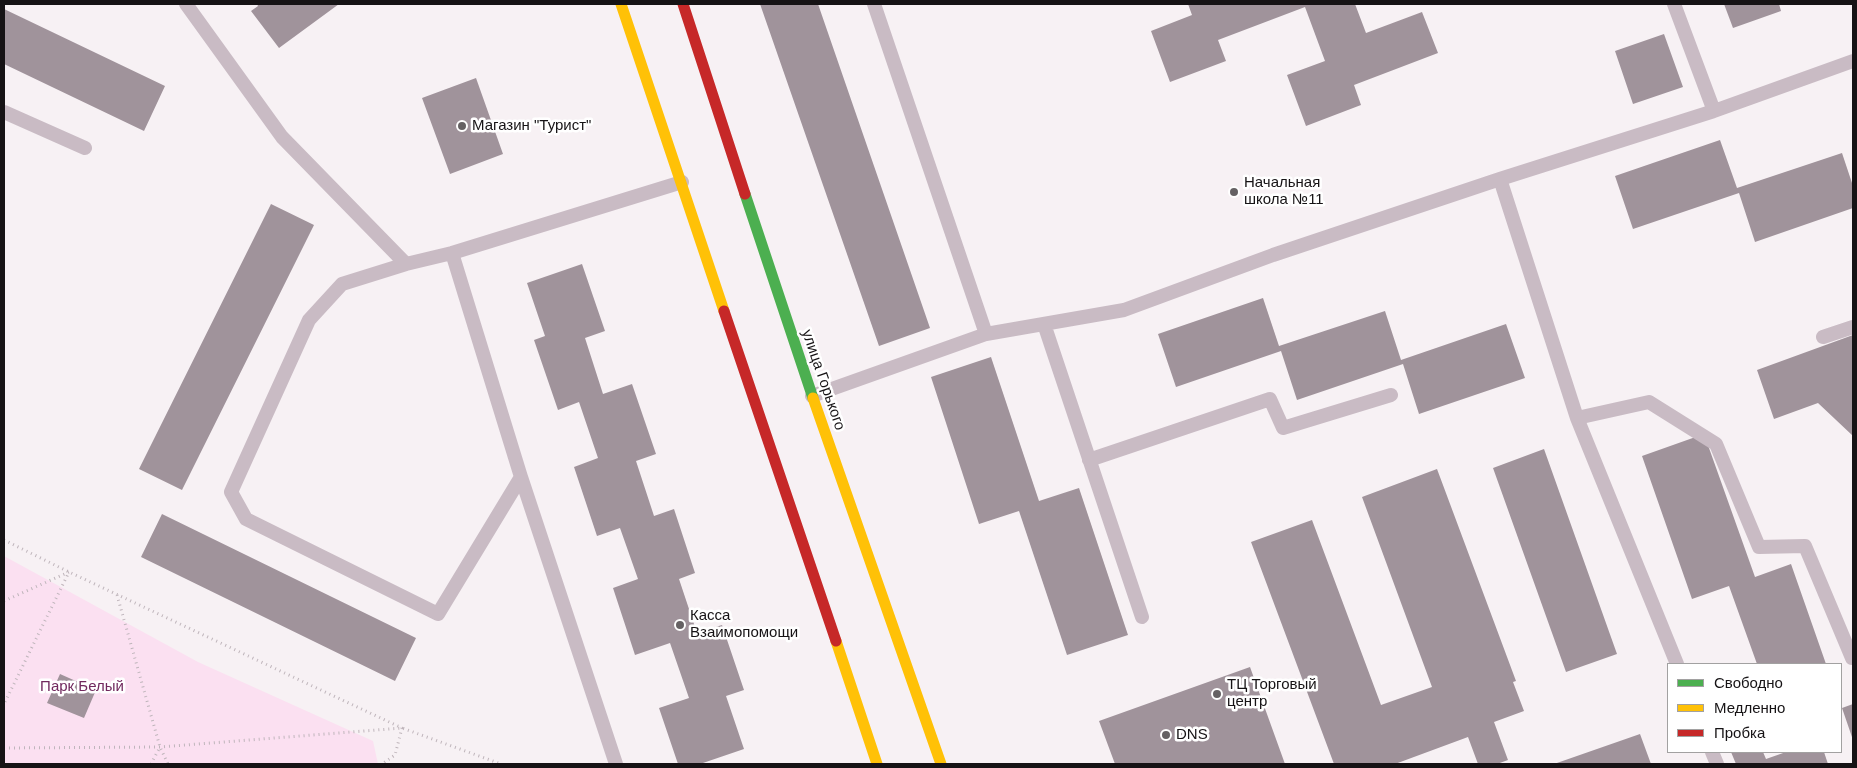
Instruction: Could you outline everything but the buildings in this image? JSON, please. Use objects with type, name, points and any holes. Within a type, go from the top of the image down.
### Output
[{"type":"main road","points":[[621,4],[877,764]]},
{"type":"main road","name":"улица Горького","points":[[683,4],[812,396],[941,764]]},
{"type":"lane","points":[[186,4],[282,137],[406,264]]},
{"type":"lane","points":[[874,4],[986,334]]},
{"type":"lane","points":[[1674,4],[1714,112]]},
{"type":"lane","points":[[812,396],[986,334],[1124,310],[1273,255],[1500,179],[1714,112],[1853,61]]},
{"type":"lane","points":[[4,112],[85,148]]},
{"type":"lane","points":[[1500,179],[1577,418],[1677,663]]},
{"type":"lane","points":[[521,477],[438,614],[246,519],[231,492],[309,320],[342,284],[682,182]]},
{"type":"lane","points":[[452,252],[521,477],[616,764]]},
{"type":"lane","points":[[1044,324],[1142,617]]},
{"type":"lane","points":[[1823,337],[1853,327]]},
{"type":"lane","points":[[1089,460],[1270,399],[1283,428],[1391,395]]},
{"type":"lane","points":[[1577,418],[1649,402],[1716,444],[1759,547],[1805,546],[1853,658]]},
{"type":"path","points":[[4,540],[402,728],[501,764]]},
{"type":"path","points":[[4,601],[69,572]]},
{"type":"path","points":[[4,704],[69,572]]},
{"type":"path","points":[[117,595],[160,747],[168,764]]},
{"type":"path","points":[[4,748],[160,747],[402,728]]},
{"type":"path","points":[[382,764],[395,755],[402,728]]},
{"type":"path","points":[[151,764],[160,747]]},
{"type":"green space","name":"Парк Белый","points":[[4,556],[198,662],[373,741],[378,764],[4,764]]},
{"type":"traffic: fast","points":[[745,194],[813,398]]},
{"type":"traffic: slow","points":[[621,4],[724,311]]},
{"type":"traffic: slow","points":[[813,398],[941,764]]},
{"type":"traffic: slow","points":[[836,641],[877,764]]},
{"type":"traffic: jam","points":[[683,4],[745,194]]},
{"type":"traffic: jam","points":[[724,311],[836,641]]},
{"type":"place","name":"Магазин \"Турист\"","points":[[462,126]]},
{"type":"place","name":"Начальная школа №11","points":[[1234,192]]},
{"type":"place","name":"Касса Взаимопомощи","points":[[680,625]]},
{"type":"place","name":"ТЦ Торговый центр","points":[[1217,694]]},
{"type":"place","name":"DNS","points":[[1166,735]]}]
